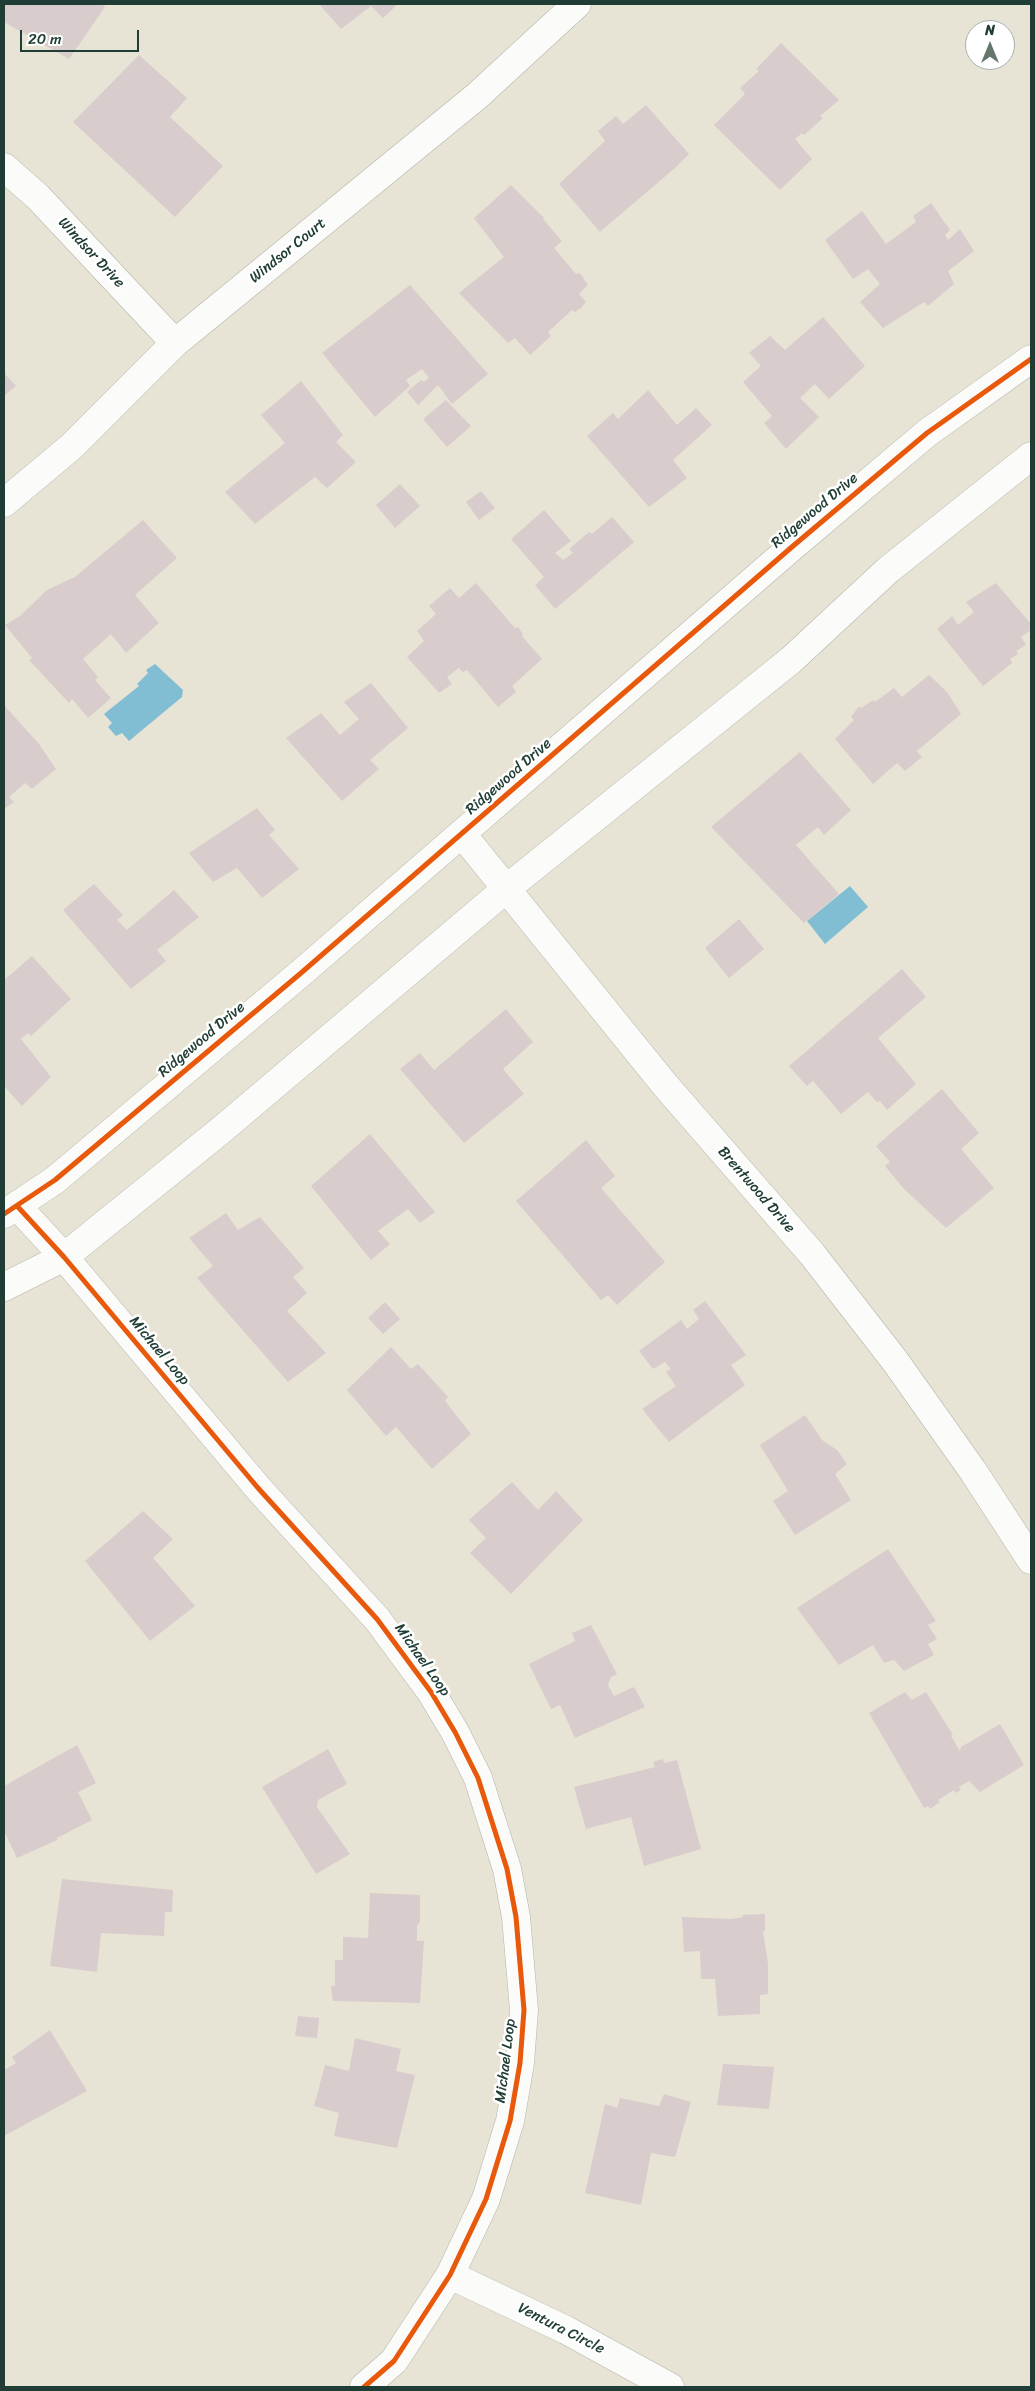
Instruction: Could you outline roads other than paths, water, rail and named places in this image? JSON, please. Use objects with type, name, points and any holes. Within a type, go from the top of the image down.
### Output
[{"type":"street","name":"Windsor Court","points":[[4,503],[72,446],[176,344],[477,96],[577,4]]},
{"type":"street","name":"Windsor Drive","points":[[4,167],[38,197],[176,344]]},
{"type":"street","name":"Ridgewood Drive","points":[[11,1210],[93,1149],[462,834],[793,546],[927,433],[1031,359]]},
{"type":"street","points":[[4,1287],[64,1257],[220,1131],[506,889],[790,660],[888,570],[1031,456]]},
{"type":"street","name":"Brentwood Drive","points":[[462,834],[666,1085],[812,1254],[901,1369],[973,1471],[1031,1560]]},
{"type":"street","name":"Michael Loop","points":[[11,1210],[64,1257],[258,1488],[377,1619],[431,1692],[455,1732],[478,1778],[507,1869],[519,1936],[524,2010],[520,2063],[510,2121],[486,2199],[450,2275],[394,2360],[364,2387]]},
{"type":"street","name":"Ventura Circle","points":[[450,2275],[566,2330],[670,2387]]},
{"type":"water","points":[[155,664],[183,690],[182,697],[129,741],[122,733],[116,736],[108,727],[112,723],[104,714],[139,686],[137,684],[148,673],[146,670]]},
{"type":"water","points":[[850,886],[868,907],[825,944],[807,921]]}]
